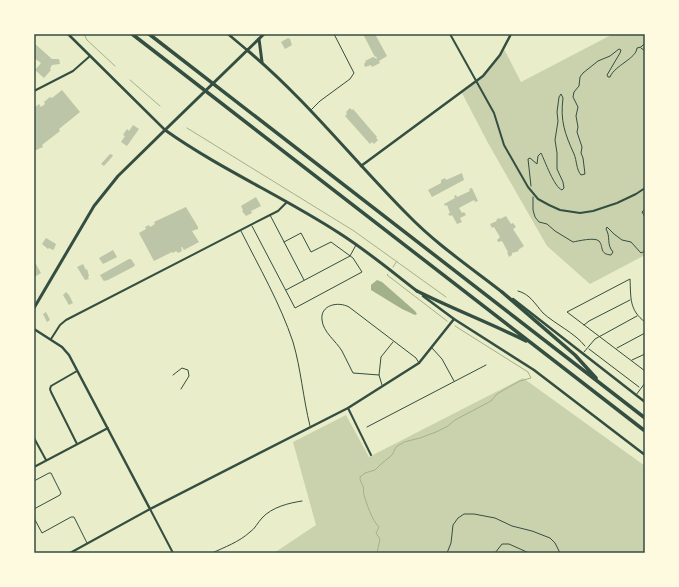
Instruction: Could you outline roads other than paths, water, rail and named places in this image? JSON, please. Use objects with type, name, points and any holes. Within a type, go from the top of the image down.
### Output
[{"type":"highway","points":[[132,34],[645,431]]},
{"type":"highway","points":[[149,34],[645,418]]},
{"type":"highway","points":[[417,291],[449,307],[496,326],[532,344]]},
{"type":"highway","points":[[502,292],[575,355],[602,385]]},
{"type":"main road","points":[[34,308],[94,206],[118,176],[264,34]]},
{"type":"main road","points":[[259,39],[262,62]]},
{"type":"main road","points":[[247,50],[262,62],[310,111],[409,216],[427,233],[502,292]]},
{"type":"main road","points":[[165,130],[204,157],[338,232],[417,291]]},
{"type":"street","points":[[68,34],[165,130]]},
{"type":"street","points":[[228,34],[247,50]]},
{"type":"street","points":[[450,34],[494,113],[504,145],[524,182],[543,202],[567,212],[580,213],[604,207],[631,197],[645,188]]},
{"type":"street","points":[[361,166],[477,81],[495,63],[511,34]]},
{"type":"street","points":[[34,91],[73,71],[90,56]]},
{"type":"street","points":[[51,339],[60,325],[66,320],[278,211],[286,202]]},
{"type":"street","points":[[417,291],[454,319],[522,361],[645,455]]},
{"type":"street","points":[[502,292],[523,306],[645,402]]},
{"type":"street","points":[[70,553],[150,509],[348,408],[419,363],[454,319]]},
{"type":"street","points":[[34,329],[67,351],[173,553]]},
{"type":"street","points":[[77,444],[50,389],[52,386],[78,371]]},
{"type":"street","points":[[348,408],[371,455]]},
{"type":"street","points":[[34,467],[108,428]]},
{"type":"street","points":[[34,438],[46,460]]},
{"type":"lane","points":[[310,111],[320,101],[350,79],[354,74],[334,34]]},
{"type":"lane","points":[[270,215],[304,280]]},
{"type":"lane","points":[[251,225],[295,308],[362,272],[353,258],[331,242],[311,252],[302,233],[284,242]]},
{"type":"lane","points":[[240,230],[284,318],[293,343],[300,370],[311,427]]},
{"type":"lane","points":[[285,290],[350,256],[356,244]]},
{"type":"lane","points":[[645,322],[637,316],[631,300],[630,279],[567,312],[598,337],[617,349],[645,371]]},
{"type":"lane","points":[[584,325],[631,300]]},
{"type":"lane","points":[[378,376],[353,373],[342,350],[323,325],[323,312],[328,307],[340,303],[346,305],[416,358],[419,363]]},
{"type":"lane","points":[[583,354],[595,339],[637,316]]},
{"type":"lane","points":[[617,349],[645,333]]},
{"type":"lane","points":[[382,386],[378,376],[381,357],[393,342]]},
{"type":"lane","points":[[432,348],[442,359],[454,382]]},
{"type":"lane","points":[[632,360],[645,354]]},
{"type":"lane","points":[[368,427],[486,365]]},
{"type":"lane","points":[[174,375],[180,369],[183,368],[188,370],[189,376],[181,389]]},
{"type":"lane","points":[[636,395],[645,383]]},
{"type":"lane","points":[[34,481],[51,473],[61,493],[60,495],[34,509]]},
{"type":"lane","points":[[212,553],[240,540],[253,531],[263,516],[278,507],[291,502],[302,501]]},
{"type":"lane","points":[[34,518],[42,533],[73,517],[88,543]]},
{"type":"waterway","points":[[84,34],[87,40],[115,66]]},
{"type":"waterway","points":[[130,80],[160,106]]},
{"type":"waterway","points":[[187,128],[354,231],[446,297]]},
{"type":"waterway","points":[[393,267],[397,261]]},
{"type":"waterway","points":[[388,274],[387,275],[447,321]]},
{"type":"waterway","points":[[377,553],[380,539],[376,533],[379,527],[368,508],[360,477],[365,473],[375,470],[392,455],[396,447],[404,442],[420,438],[448,426],[455,420],[491,401],[497,394],[509,387],[520,381],[531,378],[528,372],[455,326]]}]
